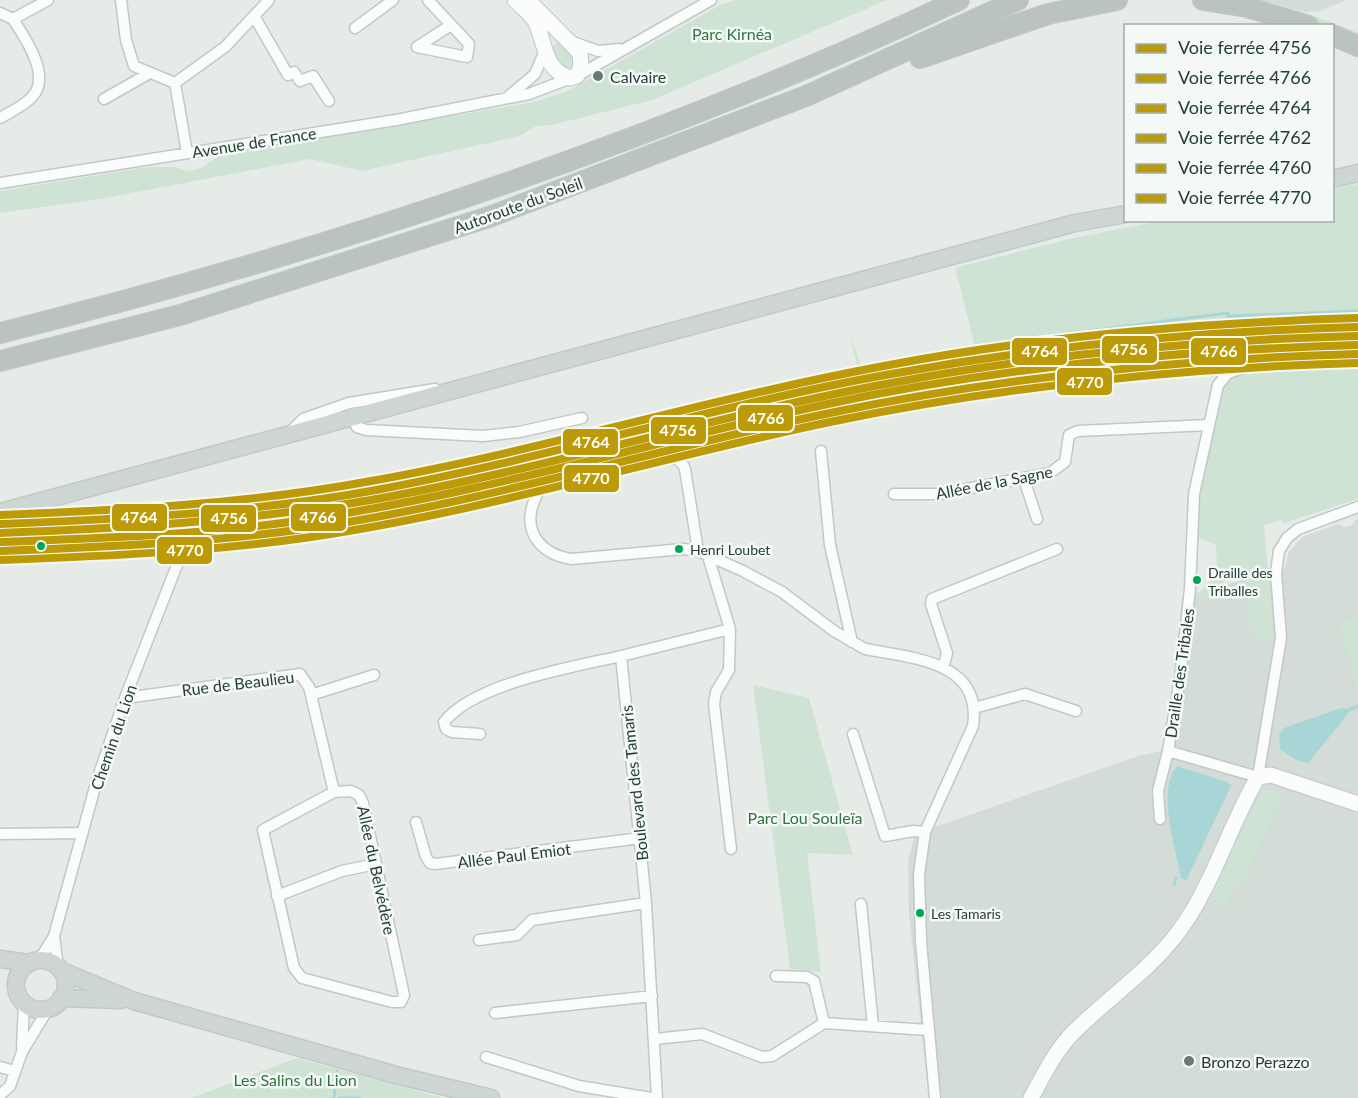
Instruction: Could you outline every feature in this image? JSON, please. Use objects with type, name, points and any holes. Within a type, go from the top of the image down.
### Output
[{"type":"highway","name":"Autoroute du Soleil","points":[[0,333],[139,298],[282,257],[480,192],[733,97],[959,0]]},
{"type":"highway","name":"Autoroute du Soleil","points":[[0,361],[180,315],[402,246],[577,184],[806,96],[1018,0]]},
{"type":"highway","points":[[806,96],[1030,19],[1117,0]]},
{"type":"highway","points":[[1203,0],[1247,6],[1302,24]]},
{"type":"highway","points":[[1334,36],[1358,46]]},
{"type":"main road","points":[[1334,178],[1358,172]]},
{"type":"main road","points":[[0,512],[1075,223],[1124,214]]},
{"type":"main road","points":[[0,959],[48,961],[60,969],[134,1001],[396,1075],[491,1098]]},
{"type":"main road","points":[[20,996],[18,974],[32,961]]},
{"type":"main road","points":[[55,1004],[66,985],[60,969]]},
{"type":"main road","points":[[0,980],[40,1010],[55,1004],[134,1001]]},
{"type":"street","points":[[13,19],[48,0]]},
{"type":"street","points":[[121,0],[130,60],[134,66],[148,74],[175,83]]},
{"type":"street","points":[[175,83],[225,47],[268,0]]},
{"type":"street","points":[[355,28],[393,0]]},
{"type":"street","points":[[428,0],[451,25]]},
{"type":"street","points":[[515,0],[533,19],[544,49],[558,72],[574,77],[582,58],[566,38],[528,0]]},
{"type":"street","name":"Avenue de France","points":[[0,183],[396,120],[529,94],[574,77],[711,0]]},
{"type":"street","points":[[0,13],[13,19],[37,65],[39,87],[29,100],[0,118]]},
{"type":"street","points":[[254,16],[288,75],[294,72],[300,81],[313,76],[329,101]]},
{"type":"street","points":[[544,49],[566,38],[598,51],[628,47]]},
{"type":"street","name":"Avenue de France","points":[[507,98],[535,74],[544,49]]},
{"type":"street","points":[[104,99],[148,74]]},
{"type":"street","points":[[175,83],[187,153]]},
{"type":"street","name":"Draille des Tribales","points":[[1160,819],[1158,791],[1168,751],[1190,589],[1194,494],[1216,393],[1223,378],[1234,369],[1251,364]]},
{"type":"street","points":[[288,435],[303,419],[349,403],[411,391],[471,386]]},
{"type":"street","points":[[353,418],[357,427],[366,430],[475,436],[519,432],[582,418]]},
{"type":"street","name":"Allée de la Sagne","points":[[894,494],[940,494],[1050,473],[1062,467],[1069,435],[1077,430],[1209,425]]},
{"type":"street","points":[[821,451],[830,545],[852,642]]},
{"type":"street","points":[[731,849],[714,704],[716,692],[729,670],[730,629],[703,553],[685,469],[679,458],[647,455],[549,482],[539,491],[530,515],[531,529],[540,544],[557,556],[573,559],[683,549],[703,553],[782,592],[865,649],[943,668],[953,672],[966,685],[974,708],[973,726],[925,832],[919,874],[928,1030],[935,1098]]},
{"type":"street","points":[[1024,479],[1037,519]]},
{"type":"street","points":[[0,547],[186,542],[318,525],[423,507],[515,486],[539,491]]},
{"type":"street","points":[[1031,1098],[1053,1058],[1069,1037],[1143,971],[1178,933],[1198,900],[1258,777],[1281,638],[1276,573],[1280,550],[1287,538],[1298,529],[1358,507]]},
{"type":"street","name":"Chemin du Lion","points":[[32,961],[43,954],[54,936],[81,833],[125,698],[186,542]]},
{"type":"street","points":[[943,668],[947,653],[931,604],[932,598],[1057,549]]},
{"type":"street","points":[[480,734],[452,732],[446,729],[444,722],[455,712],[502,687],[551,672],[730,629]]},
{"type":"street","name":"Boulevard des Tamaris","points":[[621,656],[641,838],[657,1098]]},
{"type":"street","name":"Rue de Beaulieu","points":[[125,698],[292,673],[304,676],[311,695],[334,792]]},
{"type":"street","points":[[311,695],[374,675]]},
{"type":"street","points":[[974,708],[1018,694],[1076,711]]},
{"type":"street","points":[[853,734],[885,836],[890,838],[914,831],[925,832]]},
{"type":"street","points":[[1168,751],[1258,777],[1271,775],[1358,804]]},
{"type":"street","name":"Allée du Belvédère","points":[[351,791],[362,799],[404,995],[401,1002],[392,1002],[299,976],[294,968],[263,830],[334,792],[351,791]]},
{"type":"street","name":"Allée Paul Emiot","points":[[416,822],[426,857],[430,863],[435,864],[641,838]]},
{"type":"street","points":[[0,834],[81,833]]},
{"type":"street","points":[[277,896],[342,871],[376,864]]},
{"type":"street","points":[[479,940],[517,935],[532,920],[646,903]]},
{"type":"street","points":[[861,904],[873,1026]]},
{"type":"street","name":"Chemin du Lion","points":[[54,936],[60,969]]},
{"type":"street","points":[[776,976],[807,976],[814,981],[824,1023]]},
{"type":"street","points":[[20,996],[22,1052]]},
{"type":"street","points":[[495,1013],[652,996]]},
{"type":"street","points":[[0,1095],[10,1086],[22,1052],[55,1004]]},
{"type":"street","points":[[655,1039],[702,1034],[755,1055],[768,1057],[824,1023],[928,1030]]},
{"type":"street","points":[[486,1057],[579,1086],[651,1098]]},
{"type":"street","points":[[0,1067],[15,1071]]},
{"type":"shaded area","points":[[1261,0],[1346,0],[1321,11],[1305,12]]},
{"type":"shaded area","points":[[1358,324],[1358,340],[1268,342],[1108,356],[1023,366],[842,396],[672,436],[667,442],[533,469],[525,476],[526,480],[406,506],[289,525],[180,537],[0,539],[0,522],[27,517],[208,505],[307,494],[698,414],[860,377],[1001,353],[1139,337]]},
{"type":"shaded area","points":[[1358,517],[1358,617],[1339,623],[1358,686],[1358,1098],[929,1098],[909,915],[908,860],[915,834],[1138,756],[1162,751],[1174,681],[1182,597],[1285,568],[1289,552],[1302,537],[1338,524],[1344,527],[1352,525]]},
{"type":"green space","name":"Parc Kirnéa","points":[[736,0],[887,0],[652,100],[552,125],[536,126],[520,136],[362,171],[310,159],[101,199],[0,213],[0,191],[147,167],[175,167],[188,171],[199,169],[219,156],[534,102],[566,92],[722,4]]},
{"type":"green space","points":[[1233,0],[1282,6],[1312,15],[1358,33],[1358,43],[1334,32],[1334,24],[1314,24]]},
{"type":"green space","points":[[559,42],[563,43],[577,60],[572,69],[562,67],[551,51],[552,47]]},
{"type":"green space","points":[[1358,184],[1358,324],[1234,329],[1047,347],[863,376],[732,405],[603,439],[599,427],[635,417],[638,424],[696,411],[747,393],[858,368],[848,328],[860,364],[870,367],[975,347],[955,268],[1065,240],[1154,222],[1334,222],[1334,189]]},
{"type":"green space","points":[[1358,340],[1358,355],[1281,356],[1232,367],[1216,367],[1211,363],[949,387],[878,400],[869,407],[782,420],[682,442],[681,435],[847,395],[1016,366],[1187,348]]},
{"type":"green space","points":[[1330,360],[1358,362],[1358,499],[1284,523],[1280,520],[1264,525],[1274,636],[1270,642],[1257,638],[1250,629],[1246,578],[1226,581],[1205,598],[1194,598],[1217,574],[1216,545],[1198,537],[1200,494],[1219,404],[1217,399],[1226,379],[1247,368]]},
{"type":"green space","points":[[1358,617],[1358,686],[1338,623]]},
{"type":"green space","name":"Parc Lou Souleïa","points":[[753,685],[809,698],[853,855],[807,853],[821,972],[790,969]]},
{"type":"green space","points":[[1266,790],[1283,794],[1241,886],[1233,887],[1227,898],[1230,905],[1240,905],[1237,909],[1232,906],[1229,910],[1211,895],[1260,794]]},
{"type":"green space","name":"Les Salins du Lion","points":[[297,1058],[444,1098],[191,1098]]},
{"type":"water","points":[[1341,708],[1348,709],[1347,715],[1308,763],[1296,760],[1280,749],[1279,735],[1284,728]]},
{"type":"water","points":[[1177,766],[1227,782],[1231,786],[1186,881],[1181,878],[1169,820],[1168,790]]},
{"type":"waterway","points":[[1230,316],[1358,311]]},
{"type":"waterway","points":[[1049,336],[1228,313],[1230,330]]},
{"type":"waterway","points":[[1226,364],[1231,346]]},
{"type":"waterway","points":[[1346,711],[1358,706]]},
{"type":"waterway","points":[[1174,885],[1176,878]]},
{"type":"waterway","points":[[334,1098],[337,1071]]},
{"type":"waterway","points":[[339,1098],[359,1098]]},
{"type":"rail line","name":"4760","points":[[0,515],[186,505],[325,489],[500,454],[819,379],[1001,347],[1179,327],[1357,318]]},
{"type":"rail line","name":"4764","points":[[0,524],[233,510],[325,499],[501,464],[826,387],[1007,355],[1182,336],[1358,327]]},
{"type":"rail line","name":"4756","points":[[0,533],[186,522],[279,513],[371,500],[501,473],[826,396],[1007,364],[1182,345],[1358,336]]},
{"type":"rail line","name":"4766","points":[[0,542],[233,529],[375,508],[504,481],[759,419],[956,380],[1156,356],[1358,345]]},
{"type":"rail line","name":"4762","points":[[1,551],[195,541],[311,528],[506,490],[830,413],[961,389],[1159,365],[1358,354]]},
{"type":"rail line","name":"4770","points":[[1,560],[195,550],[311,537],[377,526],[507,499],[765,436],[961,398],[1159,374],[1358,363]]},
{"type":"place","name":"Calvaire","points":[[598,76]]},
{"type":"place","name":"Henri Loubet","points":[[679,549]]},
{"type":"place","name":"Draille des Triballes","points":[[1197,580]]},
{"type":"place","name":"Les Tamaris","points":[[920,913]]},
{"type":"place","name":"Bronzo Perazzo","points":[[1189,1061]]}]
